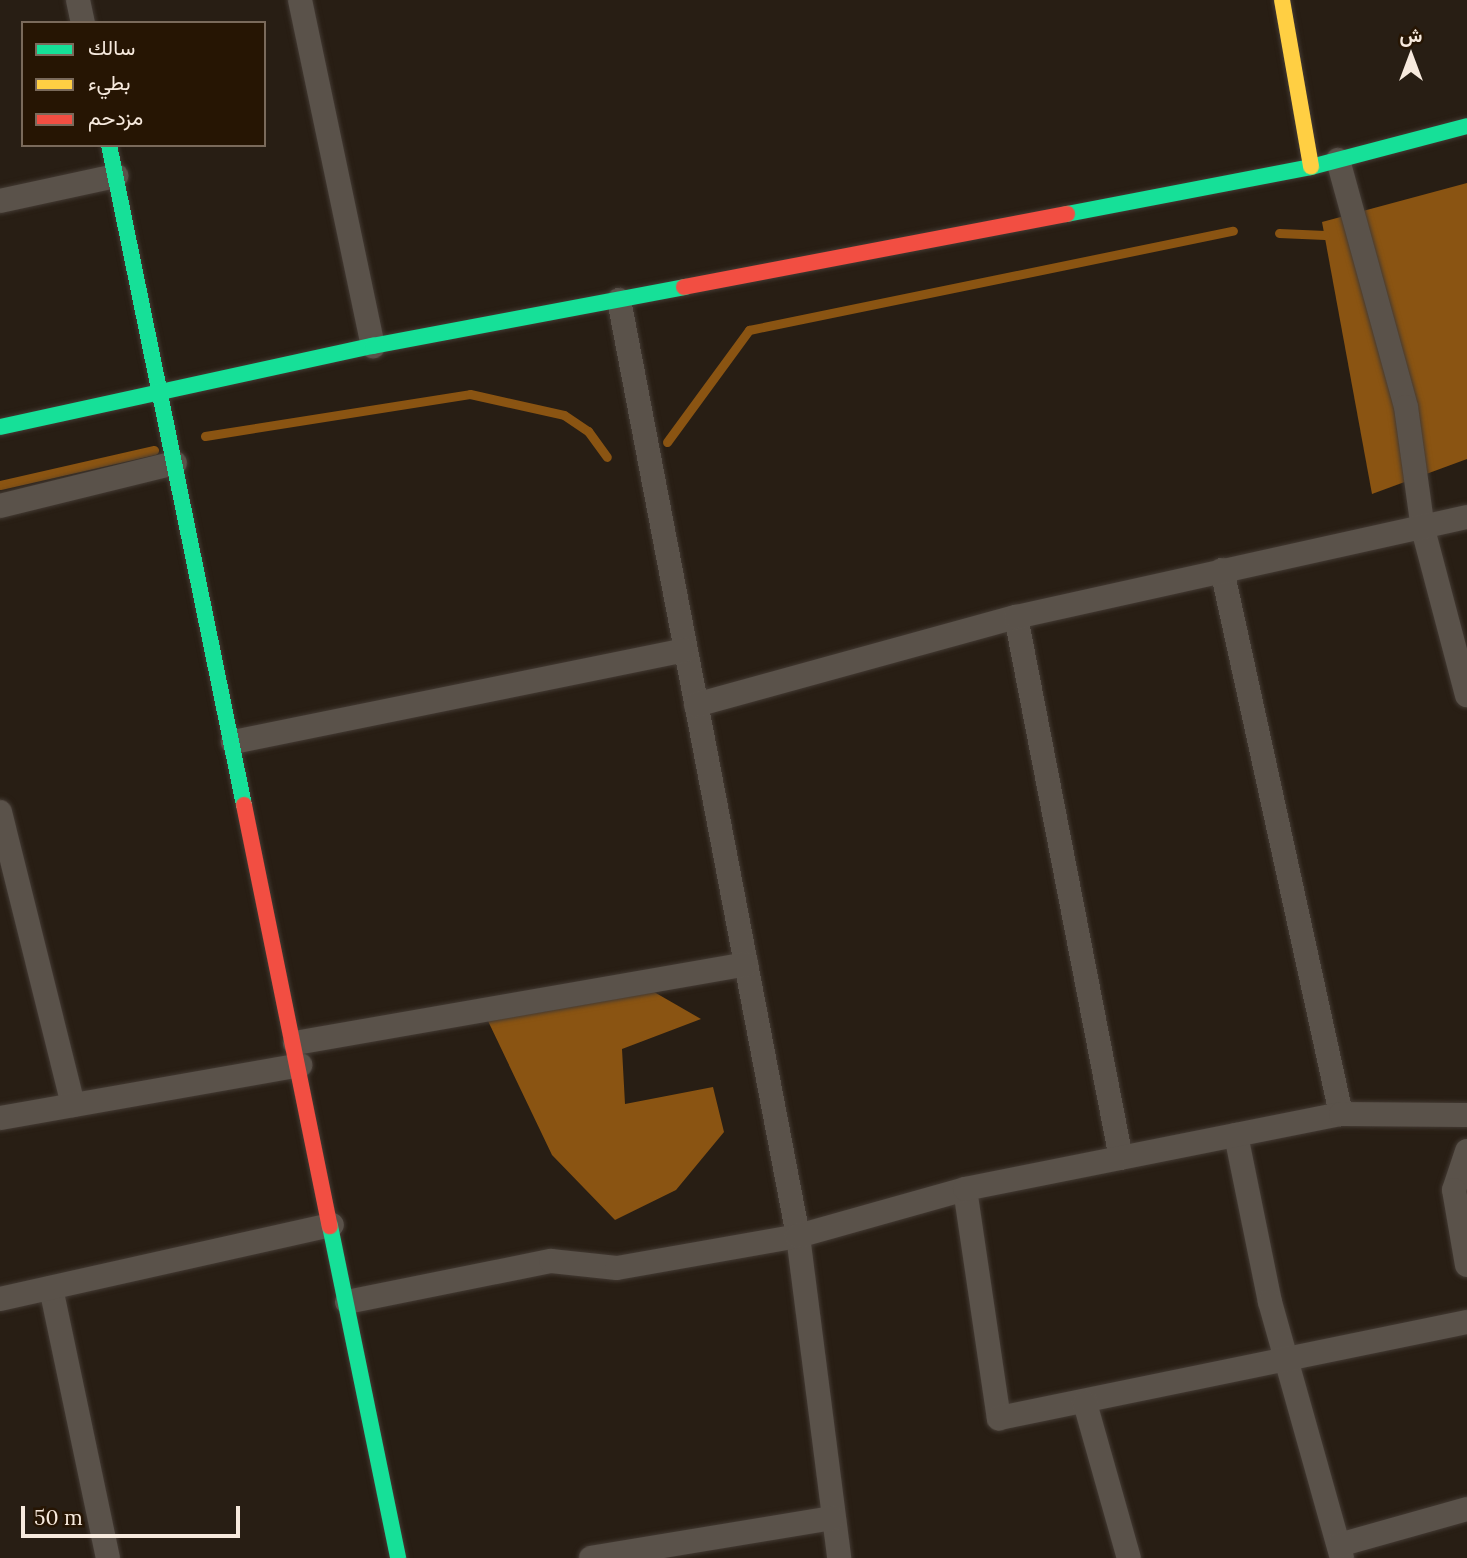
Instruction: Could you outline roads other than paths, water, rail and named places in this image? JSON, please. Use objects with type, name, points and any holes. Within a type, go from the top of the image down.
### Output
[{"type":"street","points":[[78,0],[83,21]]},
{"type":"street","points":[[300,0],[373,346]]},
{"type":"street","points":[[1282,0],[1311,167]]},
{"type":"street","points":[[0,427],[373,346],[1311,167],[1467,126]]},
{"type":"street","points":[[109,147],[298,1054],[398,1558]]},
{"type":"street","points":[[1338,160],[1406,407],[1423,529],[1467,695]]},
{"type":"street","points":[[0,201],[116,176]]},
{"type":"street","points":[[619,300],[798,1236],[839,1558]]},
{"type":"street","points":[[0,506],[175,463]]},
{"type":"street","points":[[696,705],[1016,617],[1222,570],[1423,529],[1467,517]]},
{"type":"street","points":[[1222,570],[1341,1114]]},
{"type":"street","points":[[1016,617],[1121,1158]]},
{"type":"street","points":[[233,742],[685,650]]},
{"type":"street","points":[[0,812],[73,1105]]},
{"type":"street","points":[[0,1118],[73,1105],[298,1054],[746,964]]},
{"type":"street","points":[[347,1303],[551,1261],[617,1268],[798,1236],[965,1189],[1341,1114],[1467,1115]]},
{"type":"street","points":[[1236,1135],[1270,1302],[1288,1356],[1340,1551],[1467,1509]]},
{"type":"street","points":[[1467,1151],[1454,1190],[1467,1265]]},
{"type":"street","points":[[965,1189],[999,1418],[1085,1403],[1288,1356],[1467,1322]]},
{"type":"street","points":[[0,1299],[332,1226]]},
{"type":"street","points":[[51,1288],[108,1558]]},
{"type":"street","points":[[1085,1403],[1122,1556]]},
{"type":"street","points":[[591,1558],[678,1549],[832,1517]]},
{"type":"waterway","points":[[667,442],[749,330],[1233,231]]},
{"type":"waterway","points":[[1279,233],[1325,235]]},
{"type":"waterway","points":[[205,436],[470,394],[564,415],[588,431],[607,457]]},
{"type":"waterway","points":[[0,485],[154,450]]}]
